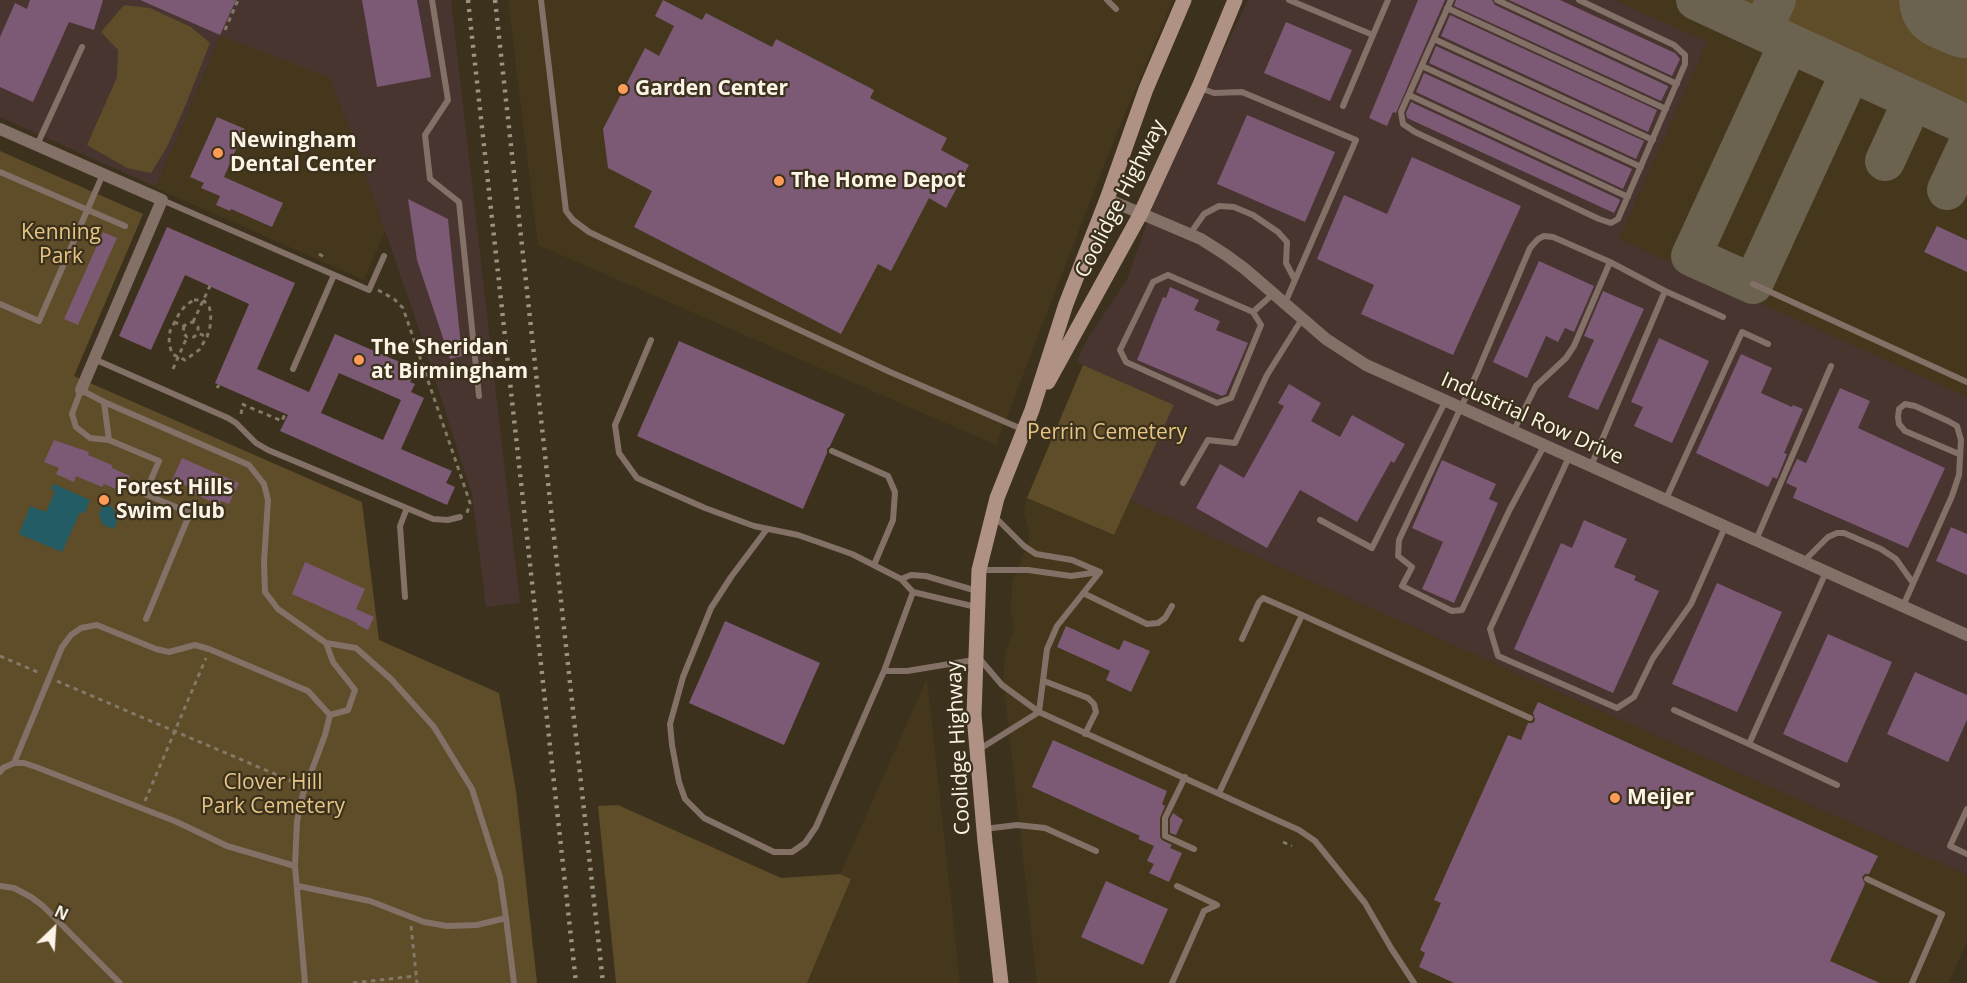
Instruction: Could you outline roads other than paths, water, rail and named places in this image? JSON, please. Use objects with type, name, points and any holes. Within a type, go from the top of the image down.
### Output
[{"type":"main road","name":"Coolidge Highway","points":[[1000,983],[983,829],[974,715],[979,570],[992,514],[1032,410],[1066,304],[1146,89],[1184,0]]},
{"type":"main road","name":"Coolidge Highway","points":[[1032,410],[1141,213],[1199,87],[1235,0]]},
{"type":"street","points":[[0,129],[162,200],[81,390]]},
{"type":"street","name":"Industrial Row Drive","points":[[1107,198],[1190,234],[1226,255],[1326,339],[1366,365],[1967,635]]},
{"type":"lane","points":[[432,0],[448,100],[425,135],[430,179],[459,202],[479,396]]},
{"type":"lane","points":[[541,0],[566,211],[573,220],[589,232],[879,368],[1024,430]]},
{"type":"lane","points":[[1107,0],[1116,9]]},
{"type":"lane","points":[[1289,0],[1372,35]]},
{"type":"lane","points":[[1343,106],[1388,0]]},
{"type":"lane","points":[[1451,0],[1401,112],[1403,124],[1415,132],[1611,223],[1618,219],[1628,197],[1677,84],[1685,64],[1685,55],[1674,45],[1579,0]]},
{"type":"lane","points":[[1497,0],[1677,84]]},
{"type":"lane","points":[[1447,8],[1666,109]]},
{"type":"lane","points":[[1434,39],[1653,140]]},
{"type":"lane","points":[[37,145],[82,47]]},
{"type":"lane","points":[[1422,66],[1641,167]]},
{"type":"lane","points":[[1199,87],[1214,93],[1242,92],[1356,140],[1285,303]]},
{"type":"lane","points":[[1409,95],[1628,197]]},
{"type":"lane","points":[[0,171],[125,226]]},
{"type":"lane","points":[[0,304],[39,321],[103,174]]},
{"type":"lane","points":[[162,200],[369,290],[384,255]]},
{"type":"lane","points":[[1190,234],[1204,214],[1219,206],[1234,207],[1253,215],[1278,232],[1287,242],[1286,263],[1295,280]]},
{"type":"lane","points":[[1544,446],[1510,509],[1462,610],[1452,611],[1402,586],[1412,567],[1398,556],[1398,540],[1460,409],[1528,254],[1538,239],[1544,236],[1555,237],[1723,317]]},
{"type":"lane","points":[[1513,432],[1536,386],[1566,358],[1574,346],[1610,262]]},
{"type":"lane","points":[[293,369],[334,275]]},
{"type":"lane","points":[[1168,275],[1253,312],[1261,325],[1231,398],[1217,403],[1126,362],[1119,350],[1153,282],[1168,275]]},
{"type":"lane","points":[[1753,284],[1967,382]]},
{"type":"lane","points":[[1590,466],[1665,291]]},
{"type":"lane","points":[[1253,312],[1274,293]]},
{"type":"lane","points":[[1183,483],[1208,440],[1235,443],[1267,375],[1302,319]]},
{"type":"lane","points":[[1665,500],[1742,332],[1768,344]]},
{"type":"lane","points":[[651,340],[615,425],[618,453],[636,478],[754,526],[798,536],[852,554],[901,579],[913,591],[976,608]]},
{"type":"lane","points":[[93,359],[228,418],[256,443],[268,450],[433,519],[448,520],[460,517]]},
{"type":"lane","points":[[1756,540],[1831,366]]},
{"type":"lane","points":[[146,619],[190,513],[145,494],[159,461],[109,440],[90,438],[76,427],[72,414],[81,390],[249,465],[264,484],[268,500],[264,562],[265,592],[278,609],[326,642],[356,648],[391,678],[434,727],[472,789],[500,878],[514,983]]},
{"type":"lane","points":[[104,402],[109,440]]},
{"type":"lane","points":[[1320,520],[1372,548],[1445,402]]},
{"type":"lane","points":[[1903,606],[1952,496],[1959,475],[1960,440],[1957,426],[1915,406],[1905,404],[1899,409],[1899,424],[1905,431],[1959,454]]},
{"type":"lane","points":[[832,451],[888,476],[895,492],[893,520],[874,565]]},
{"type":"lane","points":[[1569,457],[1490,629],[1498,656],[1617,708],[1634,698],[1660,646],[1691,604],[1725,527]]},
{"type":"lane","points":[[405,597],[400,526],[407,508]]},
{"type":"lane","points":[[992,514],[1035,554],[1072,560],[1100,572]]},
{"type":"lane","points":[[767,529],[711,608],[683,677],[670,724],[679,782],[685,799],[704,818],[774,852],[792,852],[805,843],[816,827],[884,670],[913,591]]},
{"type":"lane","points":[[1803,561],[1828,537],[1837,533],[1844,534],[1881,549],[1896,559],[1913,583]]},
{"type":"lane","points":[[979,570],[1028,570],[1071,576],[1100,572]]},
{"type":"lane","points":[[977,750],[1039,712],[1047,649],[1057,626],[1100,572]]},
{"type":"lane","points":[[1749,744],[1826,572]]},
{"type":"lane","points":[[901,579],[911,575],[926,576],[977,592]]},
{"type":"lane","points":[[1083,593],[1147,624],[1158,623],[1165,618],[1172,606]]},
{"type":"lane","points":[[1242,639],[1258,602],[1263,598],[1530,718]]},
{"type":"lane","points":[[1219,794],[1302,615]]},
{"type":"lane","points":[[14,763],[70,635],[81,628],[97,625],[169,652],[195,645],[209,649],[308,691],[330,715]]},
{"type":"lane","points":[[326,642],[333,662],[355,690],[348,710],[330,715]]},
{"type":"lane","points":[[884,670],[907,671],[975,657],[1002,685],[1039,712],[1299,830],[1315,842],[1365,903],[1414,983]]},
{"type":"lane","points":[[1044,681],[1088,698],[1094,704],[1095,712],[1085,734]]},
{"type":"lane","points":[[1674,710],[1837,785]]},
{"type":"lane","points":[[305,983],[298,886],[294,866],[297,821],[305,787],[326,735],[330,715]]},
{"type":"lane","points":[[0,772],[14,763],[24,763],[177,822],[227,846],[294,866]]},
{"type":"lane","points":[[1185,777],[1165,818],[1166,836],[1194,849]]},
{"type":"lane","points":[[1967,809],[1950,846],[1967,854]]},
{"type":"lane","points":[[983,829],[1017,825],[1045,828],[1096,851]]},
{"type":"lane","points":[[1867,879],[1942,914],[1912,983]]},
{"type":"lane","points":[[0,886],[14,888],[37,902],[120,983]]},
{"type":"lane","points":[[298,886],[370,901],[424,922],[447,926],[477,925],[506,918]]},
{"type":"lane","points":[[1172,983],[1204,911],[1217,904],[1177,886]]},
{"type":"water","points":[[54,484],[90,500],[84,514],[80,512],[62,552],[19,534],[30,506],[46,512],[55,491],[51,489]]},
{"type":"water","points":[[103,503],[113,508],[118,519],[114,529],[103,525],[99,514]]},
{"type":"railway","points":[[468,0],[576,983]]},
{"type":"railway","points":[[495,0],[603,983]]},
{"type":"place","name":"Garden Center","points":[[623,89]]},
{"type":"place","name":"Newingham Dental Center","points":[[218,153]]},
{"type":"place","name":"The Home Depot","points":[[779,181]]},
{"type":"place","name":"The Sheridan at Birmingham","points":[[359,360]]},
{"type":"place","name":"Forest Hills Swim Club","points":[[104,500]]},
{"type":"place","name":"Meijer","points":[[1615,798]]},
{"type":"park label","name":"Kenning Park","points":[[61,245]]},
{"type":"park label","name":"Perrin Cemetery","points":[[1107,433]]},
{"type":"park label","name":"Clover Hill Park Cemetery","points":[[273,795]]}]
